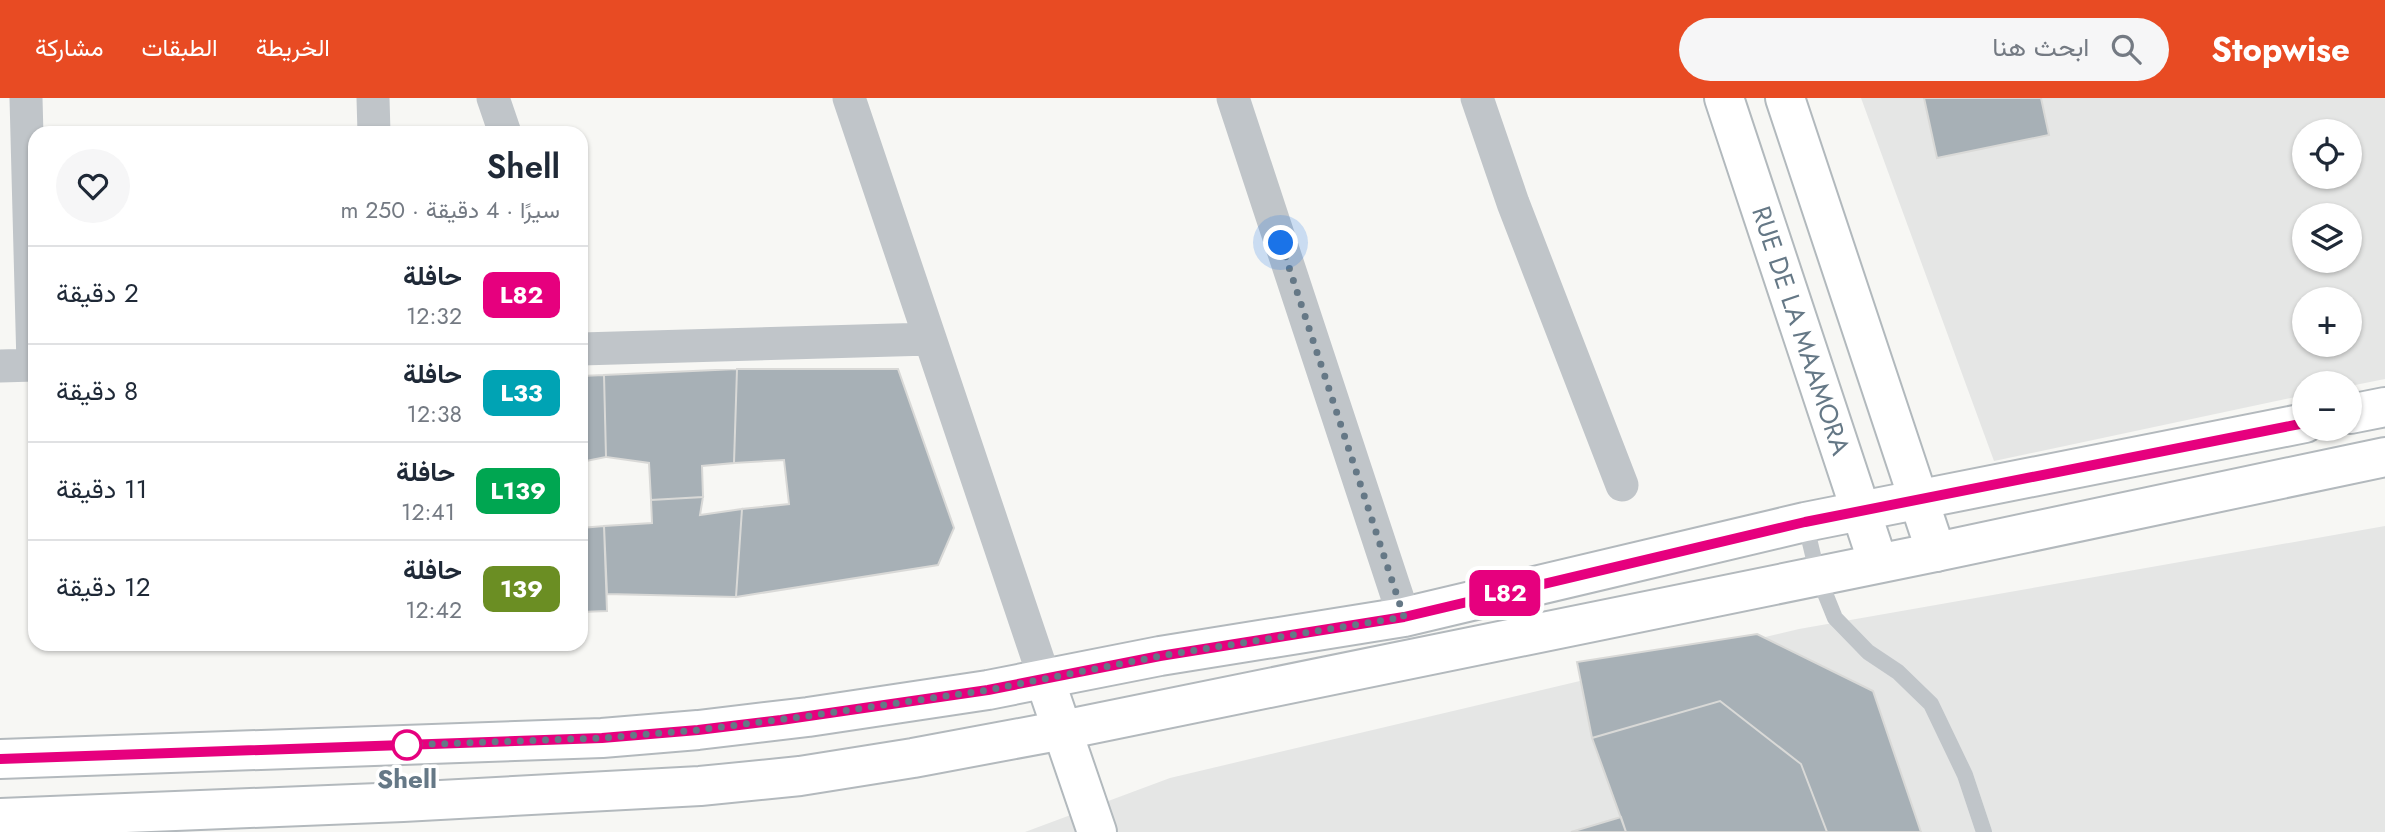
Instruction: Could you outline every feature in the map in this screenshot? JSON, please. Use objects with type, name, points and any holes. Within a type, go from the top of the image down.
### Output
[{"type":"main road","name":"RUE DE LA MAAMORA","points":[[1724,98],[1878,563]]},
{"type":"main road","points":[[1785,98],[1936,552]]},
{"type":"main road","points":[[2362,412],[2385,407]]},
{"type":"main road","points":[[0,759],[602,738],[698,730],[808,716],[1045,680],[1160,656],[1404,617],[1860,510],[2292,426]]},
{"type":"main road","points":[[0,818],[403,802],[699,786],[800,776],[1062,730],[1936,552],[2385,457]]},
{"type":"main road","points":[[1045,680],[1097,832]]},
{"type":"street","points":[[26,98],[28,165]]},
{"type":"street","points":[[373,98],[374,126]]},
{"type":"street","points":[[493,98],[503,126]]},
{"type":"street","points":[[849,98],[1045,680]]},
{"type":"street","points":[[1233,98],[1404,617]]},
{"type":"street","points":[[1477,98],[1513,203],[1622,485]]},
{"type":"street","points":[[588,349],[930,339]]},
{"type":"street","points":[[0,366],[28,365]]},
{"type":"lane","points":[[1805,522],[1818,576],[1835,618],[1868,652],[1898,672],[1931,704],[1965,775],[1984,832]]},
{"type":"shaded area","points":[[1861,98],[2385,98],[2385,379],[2362,384],[2362,371],[2292,371],[2292,398],[1994,461]]},
{"type":"shaded area","points":[[2385,526],[2385,832],[1025,832],[1170,778],[1799,629]]},
{"type":"building","points":[[1924,98],[2041,98],[2049,135],[1937,158]]},
{"type":"building","points":[[737,369],[734,463],[702,466],[703,497],[651,500],[649,463],[606,457],[604,375]]},
{"type":"building","points":[[737,369],[898,369],[954,528],[938,565],[736,597],[742,509],[789,504],[784,460],[734,463]]},
{"type":"building","points":[[604,375],[606,457],[588,461],[588,376]]},
{"type":"building","points":[[703,497],[700,515],[742,509],[736,597],[607,594],[604,526],[652,523],[651,500]]},
{"type":"building","points":[[604,526],[607,611],[588,612],[588,527]]},
{"type":"building","points":[[1757,634],[1873,691],[1921,832],[1827,832],[1801,764],[1720,701],[1592,738],[1577,662]]},
{"type":"building","points":[[1720,701],[1801,764],[1827,832],[1626,832],[1592,738]]},
{"type":"building","points":[[1621,817],[1626,832],[1571,832]]},
{"type":"bus line","name":"L82","points":[[0,759],[602,738],[698,730],[988,690],[1160,656],[1404,617],[1860,510],[2292,426]]},
{"type":"place","name":"Shell","points":[[407,745]]},
{"type":"route","points":[[407,745],[602,738],[698,730],[808,716],[988,690],[1160,656],[1404,617],[1281,243]]}]
